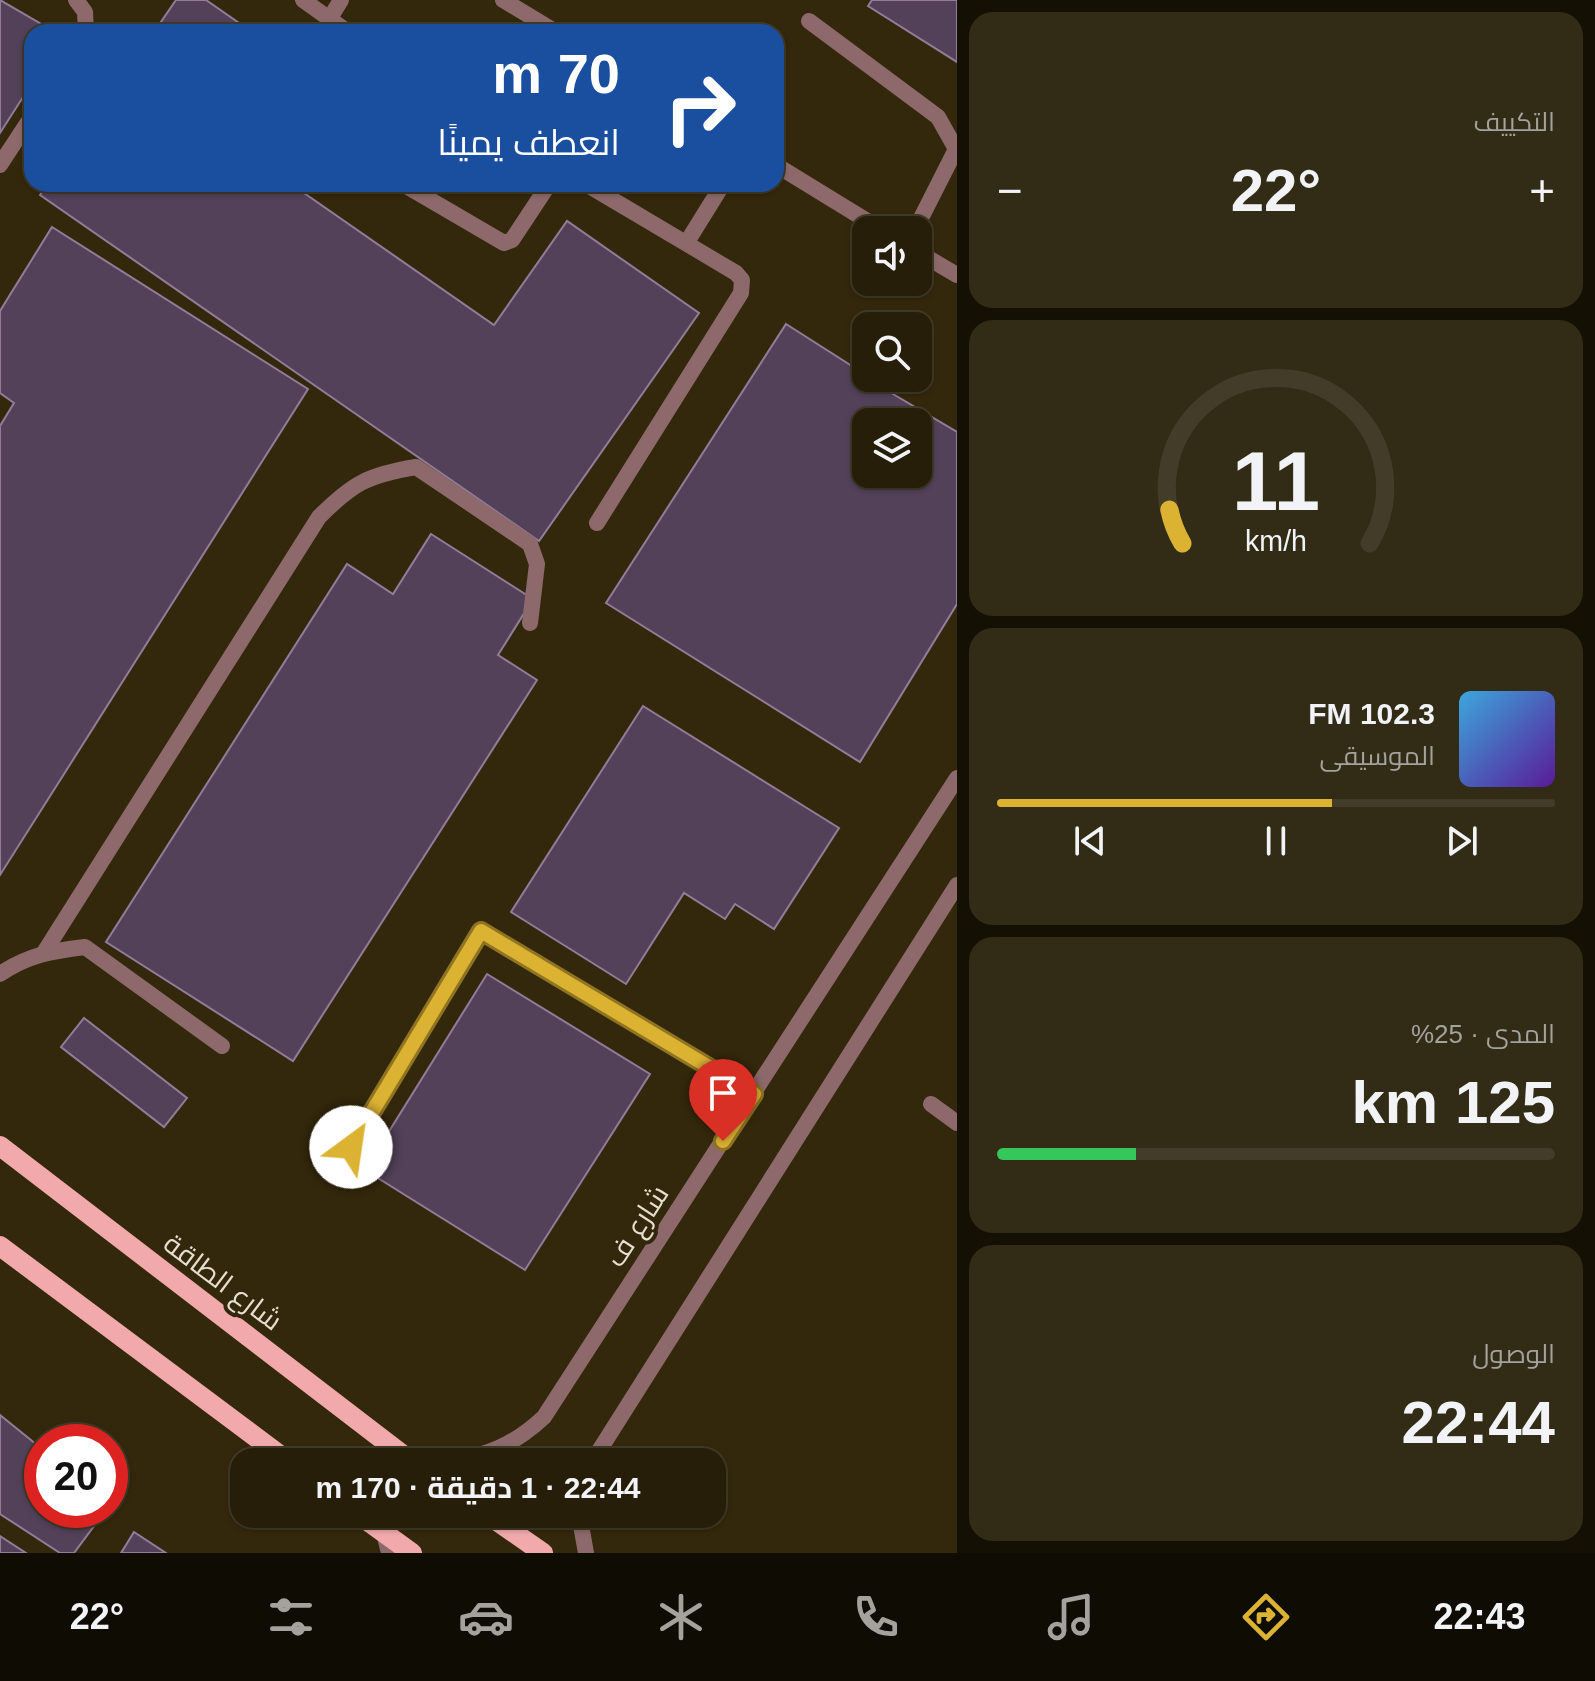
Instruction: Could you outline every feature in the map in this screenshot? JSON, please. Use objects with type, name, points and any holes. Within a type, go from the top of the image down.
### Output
[{"type":"main road","name":"شارع الطاقة","points":[[0,1146],[394,1448]]},
{"type":"main road","points":[[0,1246],[270,1448]]},
{"type":"main road","points":[[372,1528],[386,1543],[412,1553]]},
{"type":"main road","points":[[507,1528],[543,1553]]},
{"type":"street","points":[[76,0],[85,12],[86,24]]},
{"type":"street","points":[[303,0],[338,24]]},
{"type":"street","points":[[330,18],[341,0]]},
{"type":"street","points":[[503,0],[543,24]]},
{"type":"street","points":[[809,21],[938,117],[956,149],[922,216]]},
{"type":"street","points":[[0,165],[24,128]]},
{"type":"street","points":[[784,170],[859,216]]},
{"type":"street","points":[[417,192],[504,243],[512,240],[544,192]]},
{"type":"street","points":[[597,523],[741,293],[742,280],[687,242],[600,192]]},
{"type":"street","points":[[687,242],[718,192]]},
{"type":"street","points":[[932,260],[957,275]]},
{"type":"street","points":[[45,951],[319,517],[343,493],[376,473],[416,467],[530,544],[537,564],[530,623]]},
{"type":"street","name":"شارع ف","points":[[503,1448],[520,1439],[544,1417],[957,778]]},
{"type":"street","points":[[601,1448],[954,895]]},
{"type":"street","points":[[351,1147],[481,931],[754,1094]]},
{"type":"street","points":[[0,974],[18,961],[45,951],[85,947],[222,1046]]},
{"type":"street","points":[[931,1104],[957,1123]]},
{"type":"street","points":[[582,1528],[586,1553]]},
{"type":"building","points":[[0,0],[41,24],[24,24],[24,96],[0,133]]},
{"type":"building","points":[[176,0],[206,0],[240,24],[160,24]]},
{"type":"building","points":[[872,0],[957,0],[957,62],[868,6]]},
{"type":"building","points":[[42,192],[303,192],[494,325],[567,221],[699,313],[539,541],[40,195]]},
{"type":"building","points":[[52,227],[308,389],[0,875],[0,426],[14,403],[0,393],[0,311]]},
{"type":"building","points":[[786,324],[852,366],[852,392],[890,392],[917,408],[852,408],[852,488],[932,488],[932,417],[957,432],[957,604],[860,762],[606,603]]},
{"type":"building","points":[[431,534],[533,599],[498,655],[537,680],[293,1061],[106,942],[347,564],[393,594]]},
{"type":"building","points":[[643,706],[839,828],[774,929],[735,904],[725,919],[684,893],[626,984],[511,912]]},
{"type":"building","points":[[487,974],[650,1074],[525,1270],[365,1170]]},
{"type":"building","points":[[84,1018],[187,1098],[164,1127],[61,1047]]},
{"type":"building","points":[[0,1415],[24,1434],[24,1528],[93,1528],[74,1553],[60,1553],[0,1514]]},
{"type":"building","points":[[134,1532],[166,1553],[121,1553]]},
{"type":"building","points":[[0,1536],[26,1553],[0,1553]]},
{"type":"route","points":[[351,1147],[481,931],[754,1094],[723,1141]]}]
